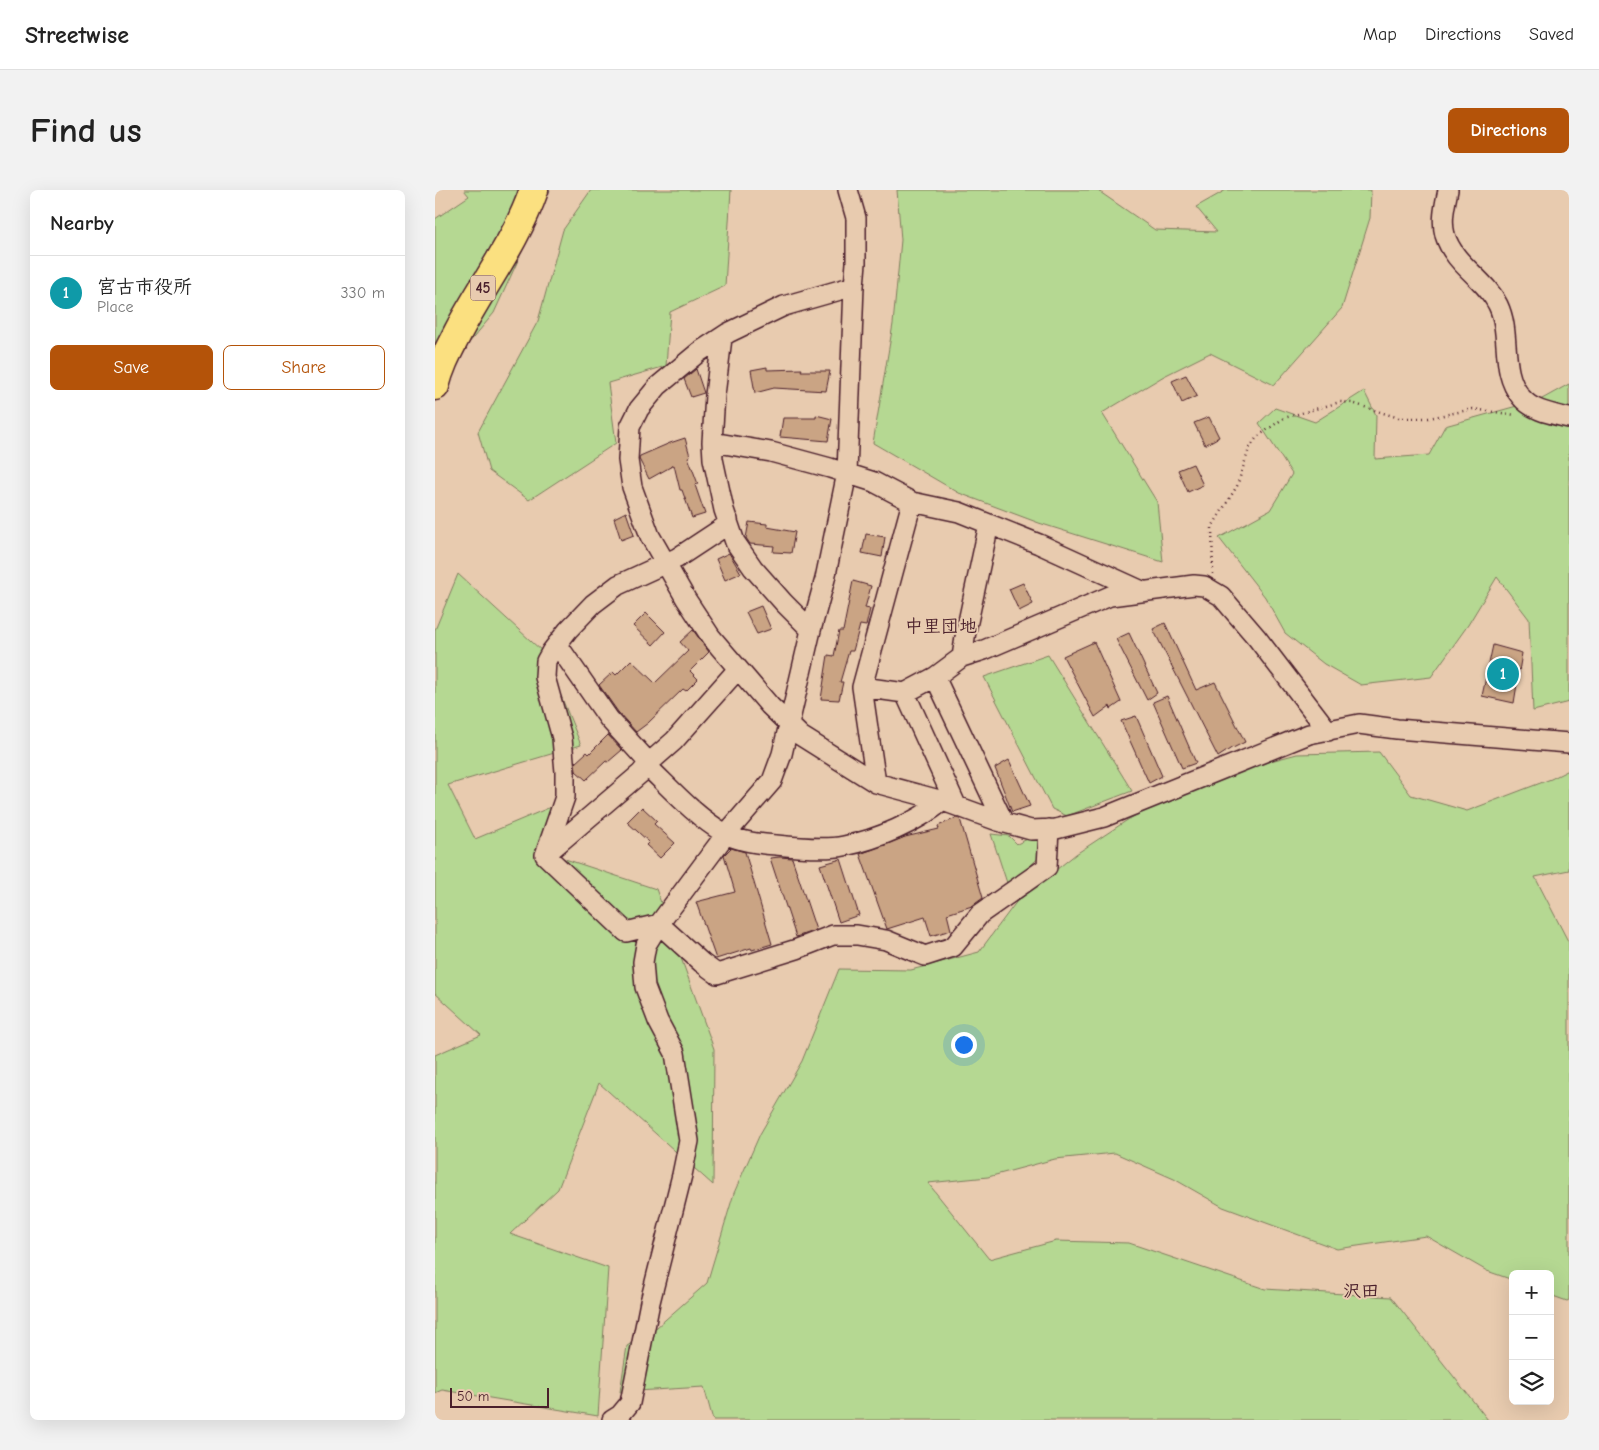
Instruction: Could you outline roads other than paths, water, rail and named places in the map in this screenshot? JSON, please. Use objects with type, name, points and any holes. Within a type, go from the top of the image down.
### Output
[{"type":"highway","name":"45","points":[[435,386],[440,366],[469,311],[504,254],[535,190]]},
{"type":"street","points":[[612,1420],[632,1412],[650,1302],[689,1141],[675,1053],[658,1021],[645,987],[643,962],[646,945],[659,924],[726,834],[772,781],[782,754],[825,579],[847,473],[854,286],[857,263],[856,218],[848,190]]},
{"type":"street","points":[[1448,190],[1443,218],[1445,234],[1451,250],[1467,270],[1486,288],[1498,306],[1505,332],[1506,357],[1514,389],[1529,405],[1569,418]]},
{"type":"street","points":[[854,286],[784,306],[699,352],[658,386],[639,409],[630,427],[628,460],[632,487],[650,536],[686,599],[711,637],[789,726],[832,757],[876,783],[950,803],[1031,830],[1056,829],[1104,817],[1309,734],[1359,724],[1397,729],[1569,743]]},
{"type":"street","points":[[722,338],[715,395],[712,442],[713,459],[723,510],[735,542],[753,568],[811,630]]},
{"type":"street","points":[[712,442],[771,452],[874,482],[912,502],[959,512],[1039,544],[1143,591]]},
{"type":"street","points":[[876,783],[862,686],[912,502]]},
{"type":"street","points":[[545,855],[565,798],[562,738],[545,677],[547,661],[557,644],[593,604],[618,585],[665,564],[724,527],[728,520]]},
{"type":"street","points":[[962,657],[989,524]]},
{"type":"street","points":[[862,686],[905,693],[935,677],[962,657],[1004,642],[1110,596],[1194,585],[1204,586],[1221,596],[1257,638],[1327,731]]},
{"type":"street","points":[[966,631],[1004,642]]},
{"type":"street","points":[[557,644],[609,719],[648,765],[698,815],[726,834],[757,844],[814,847],[843,846],[882,835],[950,803]]},
{"type":"street","points":[[545,855],[674,741],[738,669]]},
{"type":"street","points":[[935,677],[1004,822]]},
{"type":"street","points":[[905,693],[950,803]]},
{"type":"street","points":[[659,924],[717,974],[797,949],[833,935],[857,935],[886,940],[925,956],[953,947],[980,914],[1047,866],[1049,829]]},
{"type":"street","points":[[545,855],[626,932],[659,924]]},
{"type":"place","name":"宮古市役所","points":[[1503,674]]},
{"type":"district","name":"中里団地","points":[[941,626]]},
{"type":"district","name":"沢田","points":[[1361,1291]]}]
